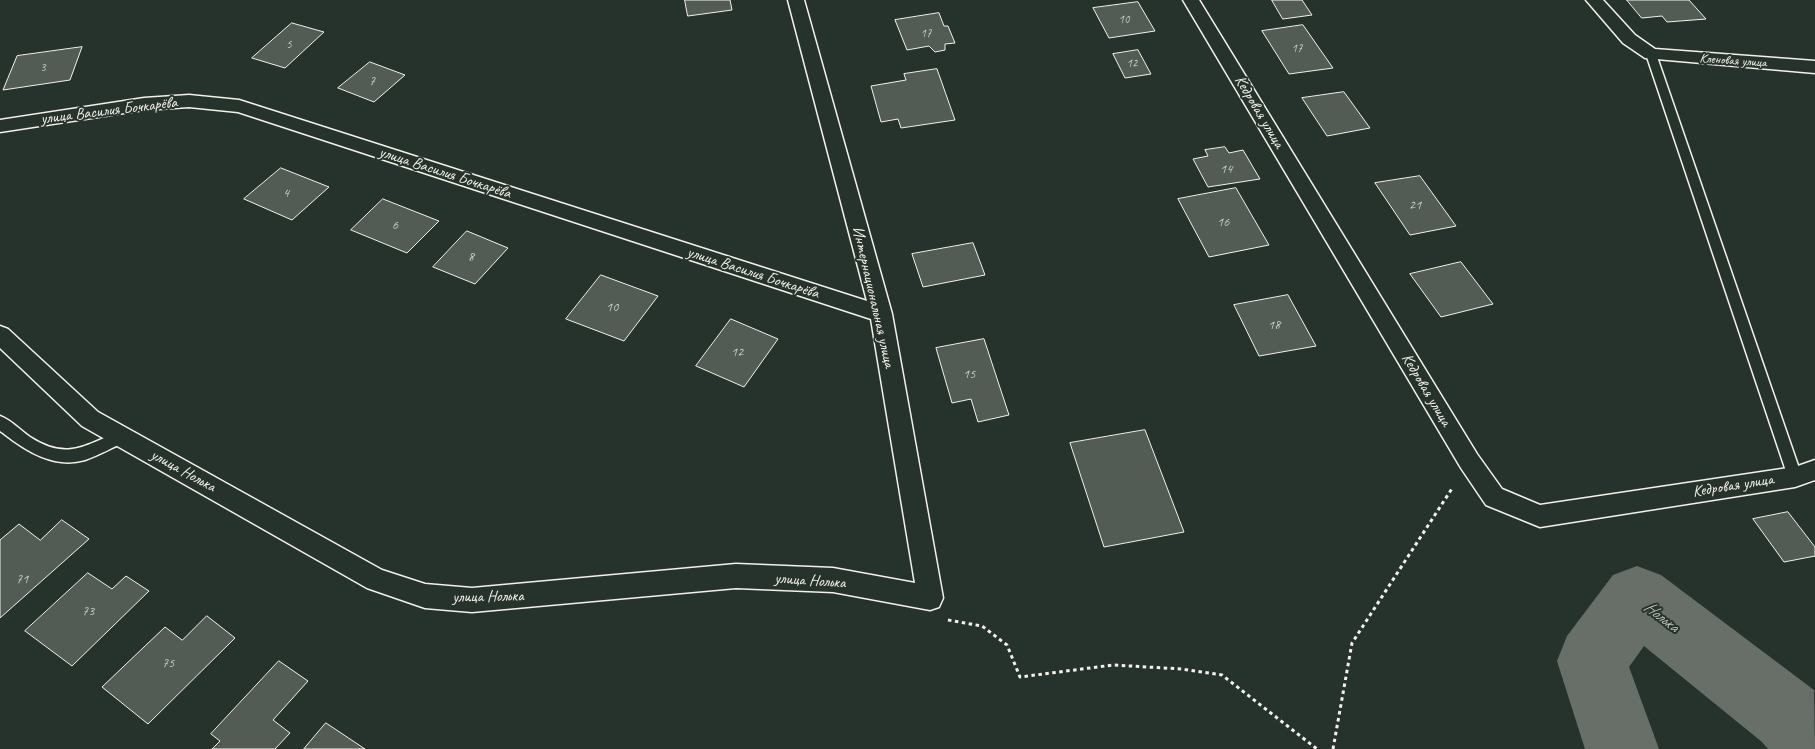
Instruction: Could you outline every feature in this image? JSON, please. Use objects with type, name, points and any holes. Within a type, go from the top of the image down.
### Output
[{"type":"street","name":"Интернациональная улица","points":[[796,0],[881,314],[930,598]]},
{"type":"street","name":"Кедровая улица","points":[[1191,0],[1469,461],[1494,496],[1540,516],[1795,477],[1815,470]]},
{"type":"street","points":[[1594,0],[1629,40],[1651,54]]},
{"type":"street","name":"Кленовая улица","points":[[1651,54],[1815,67]]},
{"type":"street","name":"улица Василия Бочкарёва","points":[[0,126],[144,104],[189,101],[239,106],[881,314]]},
{"type":"street","name":"улица Нолька","points":[[0,335],[90,419],[376,580],[425,596],[472,600],[736,576],[833,580],[930,598]]},
{"type":"lane","points":[[1651,54],[1795,477]]},
{"type":"lane","points":[[0,422],[30,446],[57,456],[79,455],[122,437]]},
{"type":"path","points":[[1332,749],[1352,643],[1469,461]]},
{"type":"path","points":[[930,598],[938,618],[982,626],[1007,644],[1020,677],[1114,665],[1182,669],[1222,675],[1317,749]]},
{"type":"building","points":[[685,0],[730,0],[732,10],[688,16]]},
{"type":"building","points":[[1272,0],[1302,0],[1312,15],[1283,19]]},
{"type":"building","points":[[1627,0],[1689,0],[1706,19],[1667,22],[1662,16],[1642,18]]},
{"type":"building","points":[[1138,2],[1155,31],[1109,38],[1093,8]]},
{"type":"building","points":[[939,13],[944,26],[948,26],[955,43],[945,44],[945,50],[935,52],[929,46],[907,50],[895,20]]},
{"type":"building","points":[[292,23],[324,32],[285,68],[252,58]]},
{"type":"building","points":[[1303,25],[1333,68],[1289,74],[1262,31]]},
{"type":"building","points":[[82,47],[70,80],[3,90],[17,56]]},
{"type":"building","points":[[1138,50],[1151,74],[1125,78],[1113,54]]},
{"type":"building","points":[[370,62],[405,75],[374,102],[338,88]]},
{"type":"building","points":[[937,69],[955,120],[901,128],[898,119],[881,122],[871,86],[906,80],[904,74]]},
{"type":"building","points":[[1344,92],[1370,128],[1327,136],[1302,98]]},
{"type":"building","points":[[1225,147],[1229,153],[1243,150],[1260,179],[1208,187],[1193,159],[1208,156],[1205,150]]},
{"type":"building","points":[[281,168],[329,187],[292,220],[244,199]]},
{"type":"building","points":[[1420,176],[1456,226],[1410,235],[1375,183]]},
{"type":"building","points":[[1236,188],[1269,245],[1209,257],[1178,199]]},
{"type":"building","points":[[383,199],[439,221],[407,253],[351,230]]},
{"type":"building","points":[[467,231],[508,248],[475,284],[433,267]]},
{"type":"building","points":[[973,243],[985,275],[923,287],[912,254]]},
{"type":"building","points":[[1461,262],[1493,304],[1441,317],[1410,274]]},
{"type":"building","points":[[601,275],[658,296],[624,341],[566,319]]},
{"type":"building","points":[[1288,295],[1316,346],[1259,356],[1234,305]]},
{"type":"building","points":[[731,319],[778,339],[744,387],[696,366]]},
{"type":"building","points":[[984,339],[1009,415],[978,422],[971,399],[952,403],[936,348]]},
{"type":"building","points":[[1145,430],[1184,532],[1104,547],[1070,443]]},
{"type":"building","points":[[1788,512],[1815,547],[1815,556],[1784,562],[1753,519]]},
{"type":"building","points":[[62,520],[89,539],[0,618],[0,540],[19,524],[40,540]]},
{"type":"building","points":[[88,573],[112,589],[126,576],[149,591],[72,666],[25,631]]},
{"type":"building","points":[[207,616],[235,638],[148,724],[102,687],[165,627],[182,640]]},
{"type":"building","points":[[279,661],[308,681],[273,720],[290,733],[275,749],[212,749],[220,741],[211,734]]},
{"type":"building","points":[[326,723],[365,749],[304,749]]},
{"type":"waterway","name":"Нолька","points":[[1622,749],[1592,661],[1637,598],[1788,716],[1812,749]]}]
